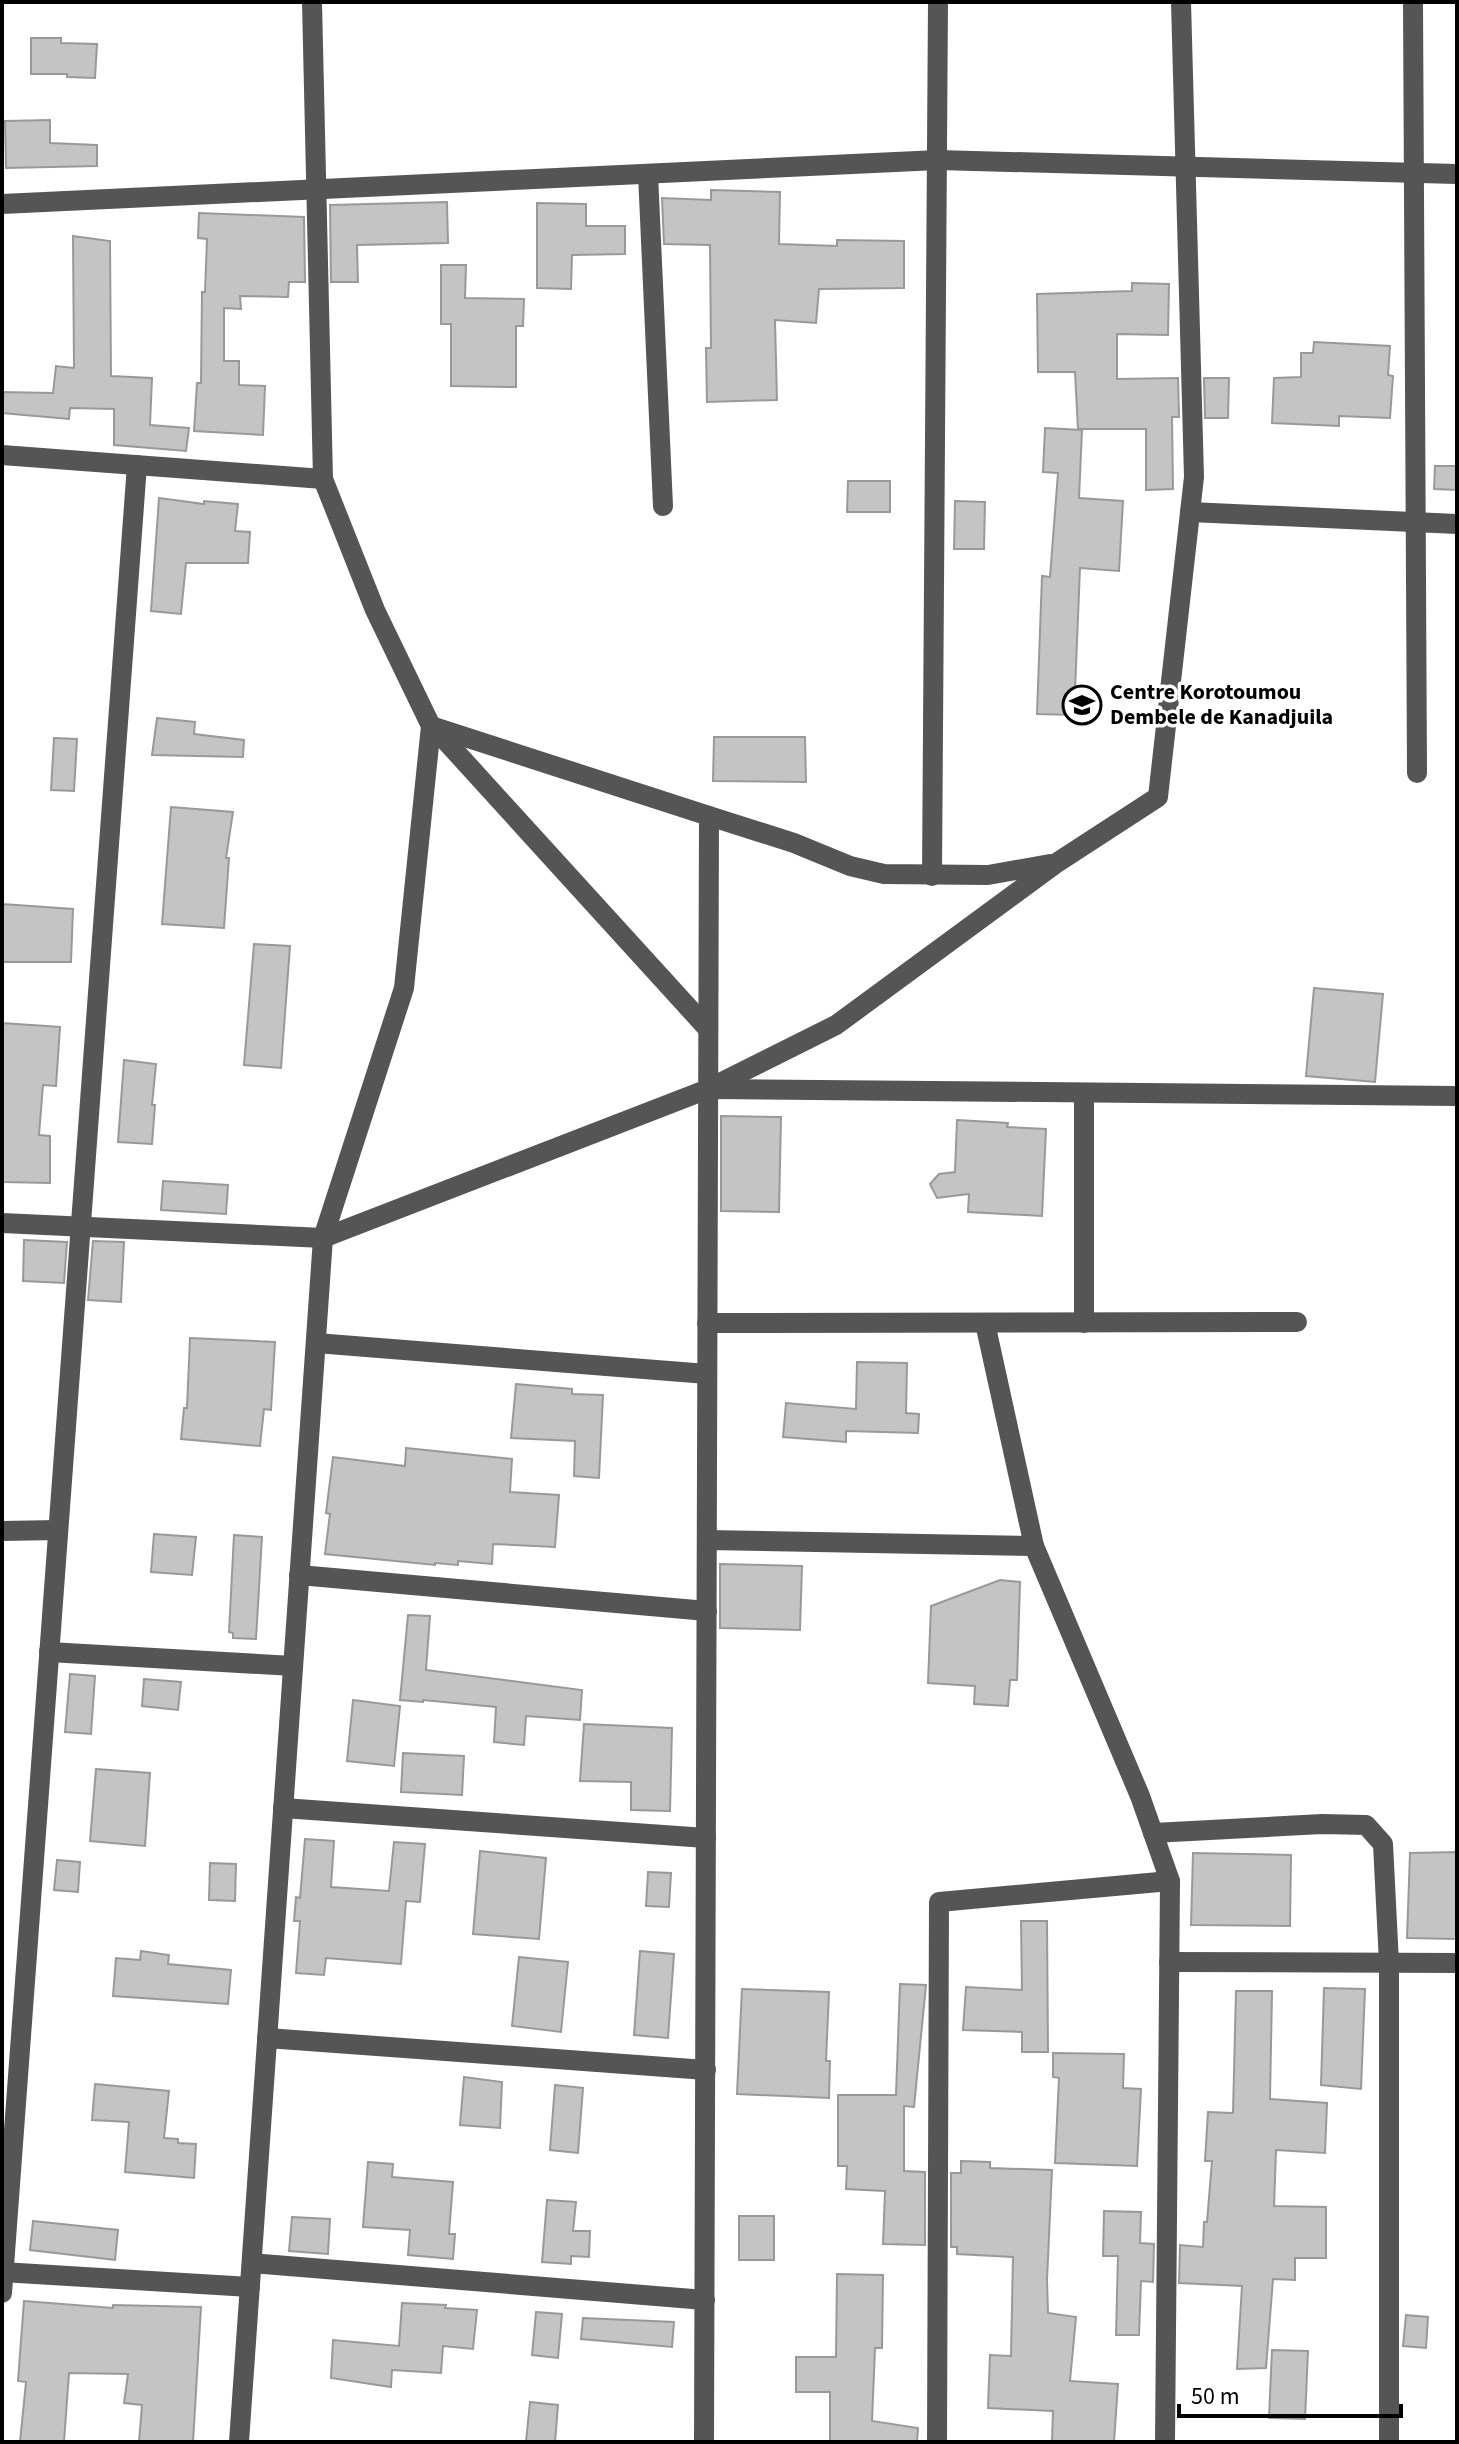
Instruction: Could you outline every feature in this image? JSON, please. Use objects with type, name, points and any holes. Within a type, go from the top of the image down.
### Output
[{"type":"street","points":[[312,2],[323,479],[375,610],[431,726],[708,1029]]},
{"type":"street","points":[[932,876],[938,2]]},
{"type":"street","points":[[2,1223],[323,1238],[708,1089],[836,1025],[1058,862],[1158,797],[1194,477],[1181,2]]},
{"type":"street","points":[[1413,2],[1417,773]]},
{"type":"street","points":[[2,204],[938,160],[1457,174]]},
{"type":"street","points":[[648,174],[663,506]]},
{"type":"street","points":[[2,455],[323,479]]},
{"type":"street","points":[[137,465],[3,2279],[250,2287]]},
{"type":"street","points":[[1190,512],[1457,524]]},
{"type":"street","points":[[431,726],[794,843],[850,866],[884,874],[988,875],[1058,862]]},
{"type":"street","points":[[239,2442],[323,1238],[404,988],[431,726]]},
{"type":"street","points":[[704,2442],[709,816]]},
{"type":"street","points":[[708,1089],[1457,1096]]},
{"type":"street","points":[[1084,1093],[1084,1323]]},
{"type":"street","points":[[707,1323],[1297,1322]]},
{"type":"street","points":[[985,1323],[1034,1546],[1140,1796],[1170,1881],[1165,2442]]},
{"type":"street","points":[[316,1343],[707,1374]]},
{"type":"street","points":[[2,1531],[58,1530]]},
{"type":"street","points":[[707,1540],[1034,1546]]},
{"type":"street","points":[[299,1575],[707,1611]]},
{"type":"street","points":[[49,1652],[293,1666]]},
{"type":"street","points":[[283,1808],[706,1838]]},
{"type":"street","points":[[1153,1833],[1322,1824],[1366,1825],[1383,1844],[1389,1963],[1389,2442]]},
{"type":"street","points":[[937,2442],[939,1902],[1170,1881]]},
{"type":"street","points":[[1169,1962],[1457,1963]]},
{"type":"street","points":[[267,2038],[706,2070]]},
{"type":"street","points":[[252,2263],[705,2300]]},
{"type":"building","points":[[31,38],[61,38],[61,43],[97,44],[95,78],[31,74]]},
{"type":"building","points":[[50,120],[50,143],[97,145],[97,166],[6,168],[5,121]]},
{"type":"building","points":[[711,190],[780,192],[779,244],[837,246],[837,240],[904,241],[904,288],[819,289],[816,323],[775,320],[777,400],[707,402],[706,348],[711,348],[710,245],[664,244],[662,198],[711,200]]},
{"type":"building","points":[[447,202],[448,243],[357,245],[358,282],[331,282],[330,205]]},
{"type":"building","points":[[537,203],[586,204],[586,226],[625,226],[625,254],[572,255],[571,289],[537,288]]},
{"type":"building","points":[[199,213],[304,217],[305,282],[289,282],[288,297],[240,296],[241,309],[224,308],[224,361],[239,361],[239,385],[265,386],[263,435],[194,431],[197,383],[201,383],[202,292],[205,292],[207,239],[198,238]]},
{"type":"building","points":[[73,236],[110,241],[111,376],[152,378],[150,425],[189,428],[186,451],[114,445],[114,409],[70,408],[69,419],[2,413],[2,392],[53,393],[56,366],[74,368]]},
{"type":"building","points":[[441,265],[466,265],[465,298],[524,299],[523,326],[516,326],[516,387],[451,386],[451,324],[441,324]]},
{"type":"building","points":[[1132,283],[1169,284],[1168,335],[1117,334],[1117,379],[1178,378],[1179,417],[1172,417],[1173,489],[1146,490],[1146,429],[1078,429],[1075,372],[1038,372],[1037,294],[1132,291]]},
{"type":"building","points":[[1314,342],[1390,346],[1388,375],[1393,376],[1390,418],[1339,416],[1339,426],[1272,423],[1274,378],[1301,377],[1301,353],[1313,353]]},
{"type":"building","points":[[1204,378],[1229,378],[1228,418],[1205,418]]},
{"type":"building","points":[[1045,428],[1082,430],[1079,498],[1123,501],[1119,571],[1080,568],[1074,715],[1037,714],[1042,576],[1050,577],[1058,473],[1043,472]]},
{"type":"building","points":[[1435,466],[1457,466],[1457,490],[1434,489]]},
{"type":"building","points":[[848,481],[890,481],[890,512],[847,512]]},
{"type":"building","points":[[159,498],[204,504],[204,501],[238,504],[235,531],[250,532],[248,563],[186,563],[181,614],[151,611]]},
{"type":"building","points":[[955,501],[985,502],[984,549],[954,549]]},
{"type":"building","points":[[157,718],[195,722],[194,734],[244,740],[243,757],[152,755]]},
{"type":"building","points":[[714,737],[805,737],[806,782],[713,781]]},
{"type":"building","points":[[54,738],[77,739],[74,791],[51,790]]},
{"type":"building","points":[[171,807],[233,812],[226,858],[229,858],[224,928],[162,924]]},
{"type":"building","points":[[2,904],[73,909],[71,962],[2,962]]},
{"type":"building","points":[[254,944],[290,946],[281,1068],[244,1065]]},
{"type":"building","points":[[1314,988],[1383,994],[1375,1082],[1306,1076]]},
{"type":"building","points":[[2,1023],[60,1027],[56,1086],[43,1085],[39,1135],[50,1136],[50,1183],[2,1182]]},
{"type":"building","points":[[124,1060],[156,1064],[152,1144],[118,1142]]},
{"type":"building","points":[[721,1116],[781,1117],[779,1212],[721,1211]]},
{"type":"building","points":[[957,1120],[1046,1129],[1042,1216],[968,1212],[969,1194],[937,1198],[930,1184],[939,1174],[955,1172]]},
{"type":"building","points":[[163,1181],[228,1185],[226,1214],[161,1210]]},
{"type":"building","points":[[24,1240],[67,1242],[64,1283],[23,1281]]},
{"type":"building","points":[[93,1241],[124,1242],[121,1302],[88,1300]]},
{"type":"building","points":[[190,1338],[275,1342],[271,1410],[264,1409],[260,1446],[181,1439],[184,1408],[187,1408]]},
{"type":"building","points":[[857,1362],[907,1363],[906,1413],[919,1414],[918,1433],[846,1431],[846,1442],[783,1437],[786,1403],[856,1409]]},
{"type":"building","points":[[516,1384],[572,1389],[572,1394],[603,1395],[599,1478],[574,1476],[575,1441],[511,1438]]},
{"type":"building","points":[[406,1448],[512,1459],[510,1492],[559,1495],[555,1547],[493,1544],[492,1564],[458,1561],[458,1565],[435,1565],[325,1554],[333,1457],[405,1466]]},
{"type":"building","points":[[154,1534],[196,1537],[192,1575],[151,1572]]},
{"type":"building","points":[[234,1535],[262,1537],[256,1639],[233,1638],[233,1633],[229,1632]]},
{"type":"building","points":[[720,1564],[802,1566],[800,1630],[720,1628]]},
{"type":"building","points":[[1000,1580],[1020,1582],[1017,1680],[1010,1680],[1008,1706],[974,1704],[975,1686],[928,1683],[931,1606]]},
{"type":"building","points":[[408,1615],[430,1616],[426,1670],[582,1690],[580,1720],[526,1716],[524,1745],[494,1742],[496,1707],[400,1700]]},
{"type":"building","points":[[70,1674],[95,1676],[91,1734],[65,1732]]},
{"type":"building","points":[[144,1679],[181,1682],[178,1710],[142,1706]]},
{"type":"building","points":[[353,1700],[400,1706],[394,1766],[347,1761]]},
{"type":"building","points":[[584,1724],[672,1728],[670,1811],[631,1810],[631,1782],[580,1781]]},
{"type":"building","points":[[403,1753],[464,1756],[462,1795],[401,1792]]},
{"type":"building","points":[[96,1769],[150,1773],[145,1846],[90,1841]]},
{"type":"building","points":[[305,1839],[334,1841],[331,1887],[389,1891],[394,1842],[425,1844],[420,1902],[406,1901],[401,1964],[326,1958],[324,1975],[296,1973],[300,1921],[294,1921],[296,1897],[300,1898]]},
{"type":"building","points":[[480,1851],[546,1858],[539,1939],[473,1934]]},
{"type":"building","points":[[1457,1852],[1457,1939],[1407,1938],[1410,1853]]},
{"type":"building","points":[[1193,1853],[1291,1855],[1290,1926],[1191,1925]]},
{"type":"building","points":[[57,1860],[80,1862],[78,1892],[54,1890]]},
{"type":"building","points":[[210,1863],[236,1864],[235,1901],[209,1900]]},
{"type":"building","points":[[648,1872],[671,1873],[669,1907],[646,1906]]},
{"type":"building","points":[[1021,1921],[1047,1921],[1048,2052],[1022,2052],[1022,2032],[963,2030],[966,1987],[1022,1990]]},
{"type":"building","points":[[141,1951],[169,1955],[168,1964],[231,1970],[228,2004],[113,1996],[116,1958],[140,1960]]},
{"type":"building","points":[[640,1951],[674,1954],[668,2038],[634,2035]]},
{"type":"building","points":[[519,1957],[568,1962],[561,2032],[512,2026]]},
{"type":"building","points":[[900,1984],[926,1985],[914,2107],[904,2106],[904,2171],[925,2172],[925,2245],[883,2244],[885,2191],[846,2189],[847,2166],[838,2166],[838,2095],[896,2095]]},
{"type":"building","points":[[1324,1988],[1365,1989],[1361,2089],[1321,2085]]},
{"type":"building","points":[[742,1989],[829,1992],[826,2061],[830,2061],[829,2098],[737,2094]]},
{"type":"building","points":[[1236,1991],[1272,1991],[1270,2099],[1327,2103],[1325,2153],[1276,2150],[1274,2206],[1326,2207],[1326,2258],[1295,2258],[1295,2280],[1273,2279],[1266,2368],[1237,2369],[1242,2286],[1179,2283],[1180,2245],[1203,2247],[1212,2161],[1205,2161],[1208,2112],[1233,2113]]},
{"type":"building","points":[[1053,2053],[1124,2054],[1123,2088],[1141,2089],[1137,2166],[1055,2163],[1059,2078],[1053,2077]]},
{"type":"building","points":[[464,2077],[502,2082],[500,2128],[460,2125]]},
{"type":"building","points":[[95,2084],[169,2091],[164,2138],[196,2144],[194,2178],[125,2172],[129,2122],[92,2120]]},
{"type":"building","points":[[555,2085],[583,2088],[578,2153],[550,2150]]},
{"type":"building","points":[[961,2161],[990,2162],[990,2168],[1052,2170],[1048,2313],[1076,2317],[1070,2381],[1118,2384],[1114,2442],[1052,2442],[1053,2411],[988,2408],[990,2355],[1011,2356],[1013,2257],[957,2254],[957,2247],[951,2247],[951,2173],[961,2173]]},
{"type":"building","points":[[368,2162],[393,2164],[392,2177],[453,2182],[449,2234],[455,2234],[453,2259],[408,2255],[410,2230],[363,2227]]},
{"type":"building","points":[[547,2200],[576,2202],[573,2231],[590,2231],[589,2257],[571,2256],[571,2264],[542,2262]]},
{"type":"building","points":[[1104,2211],[1141,2212],[1140,2243],[1154,2244],[1153,2282],[1141,2281],[1139,2335],[1116,2335],[1118,2256],[1103,2256]]},
{"type":"building","points":[[739,2216],[774,2216],[774,2260],[739,2260]]},
{"type":"building","points":[[292,2217],[330,2219],[328,2254],[289,2251]]},
{"type":"building","points":[[33,2221],[118,2230],[115,2260],[30,2250]]},
{"type":"building","points":[[837,2274],[883,2275],[882,2348],[875,2348],[872,2421],[918,2428],[917,2442],[830,2442],[830,2392],[796,2392],[796,2357],[836,2357]]},
{"type":"building","points":[[24,2301],[113,2308],[113,2305],[201,2307],[193,2442],[139,2442],[142,2405],[124,2403],[128,2374],[69,2373],[64,2442],[20,2442],[26,2382],[18,2381]]},
{"type":"building","points":[[402,2303],[477,2310],[473,2349],[443,2346],[441,2373],[392,2370],[391,2387],[331,2378],[333,2340],[399,2346]]},
{"type":"building","points":[[536,2312],[562,2314],[558,2358],[532,2355]]},
{"type":"building","points":[[1406,2315],[1428,2317],[1426,2348],[1403,2346]]},
{"type":"building","points":[[583,2318],[674,2322],[672,2347],[581,2339]]},
{"type":"building","points":[[1272,2350],[1308,2351],[1305,2419],[1269,2418]]},
{"type":"building","points":[[530,2402],[558,2405],[555,2442],[526,2442]]},
{"type":"place","name":"Centre Korotoumou Dembele de Kanadjuila","points":[[1082,705]]}]
